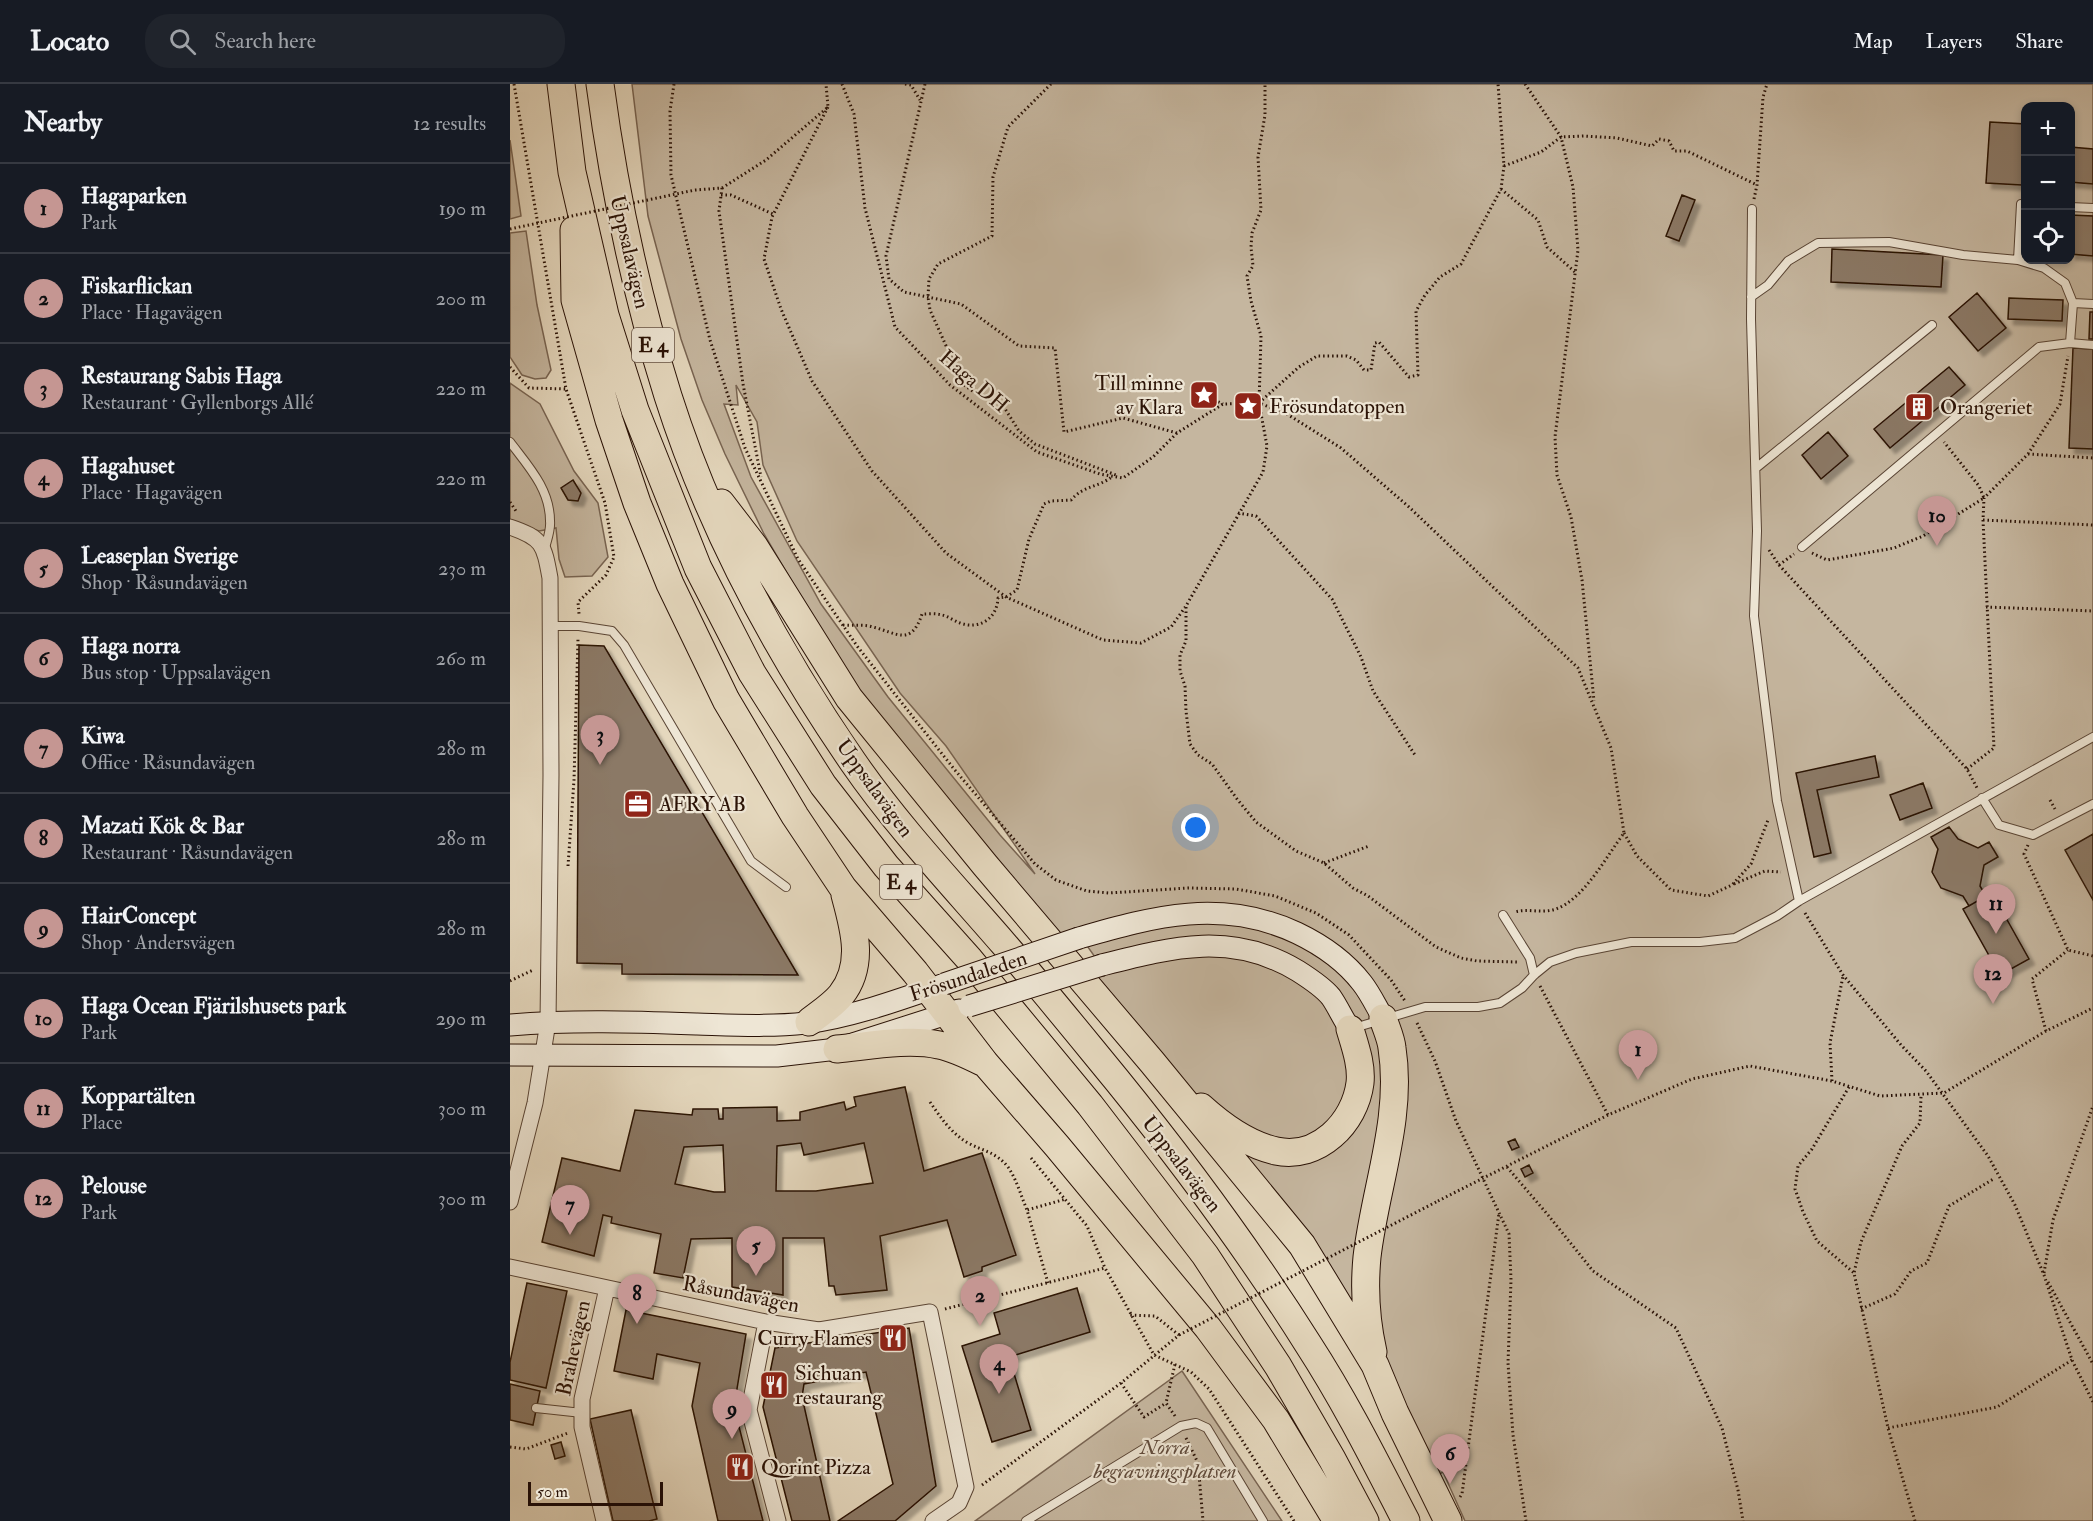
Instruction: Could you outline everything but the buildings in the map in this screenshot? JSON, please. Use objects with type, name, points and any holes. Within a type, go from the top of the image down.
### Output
[{"type":"highway","name":"Uppsalavägen","points":[[561,84],[572,172],[605,315],[635,411],[698,568],[752,673],[823,785],[886,866],[970,960],[1090,1105],[1205,1255],[1278,1366],[1365,1521]]},
{"type":"highway","name":"Uppsalavägen","points":[[600,84],[611,164],[641,305],[669,398],[696,472],[732,554],[786,655],[854,763],[916,845],[1003,943],[1119,1082],[1235,1233],[1316,1357],[1366,1443],[1406,1521]]},
{"type":"highway","points":[[572,172],[575,300],[609,420],[637,503],[670,584],[726,700],[795,816],[843,888],[957,1010],[985,1063],[1208,1328],[1276,1420],[1337,1521]]},
{"type":"highway","points":[[696,472],[754,546],[849,698],[1302,1245],[1375,1365],[1395,1413],[1451,1511]]},
{"type":"highway","points":[[808,1022],[840,996],[850,981],[855,963],[853,926],[843,888]]},
{"type":"highway","points":[[1375,1365],[1368,1331],[1367,1257],[1394,1106],[1395,1070],[1392,1045],[1383,1018]]},
{"type":"highway","points":[[1152,1062],[1212,1117],[1257,1146],[1279,1152],[1305,1151],[1325,1141],[1340,1128],[1353,1107],[1360,1082],[1358,1056],[1350,1029]]},
{"type":"highway","points":[[837,1049],[917,1042],[938,1044],[985,1063]]},
{"type":"main road","name":"Frösundaleden","points":[[510,1025],[548,1022],[774,1025],[808,1022],[859,1011],[1079,938],[1126,925],[1171,915],[1213,912],[1246,916],[1279,925],[1312,941],[1339,960],[1362,983],[1383,1018]]},
{"type":"main road","name":"Frösundaleden","points":[[510,1055],[777,1056],[837,1049],[1102,965],[1165,949],[1220,946],[1249,950],[1284,963],[1304,975],[1330,996],[1350,1029]]},
{"type":"street","points":[[510,527],[530,533],[545,550],[550,578],[548,1022],[535,1103],[510,1202]]},
{"type":"street","name":"Råsundavägen","points":[[510,1267],[766,1322],[819,1330],[930,1312]]},
{"type":"street","name":"Brahevägen","points":[[604,1521],[582,1420],[582,1399],[607,1288]]},
{"type":"street","points":[[930,1312],[966,1487],[959,1503],[933,1521]]},
{"type":"street","points":[[766,1322],[750,1410],[778,1521]]},
{"type":"lane","points":[[2018,260],[2021,204]]},
{"type":"lane","points":[[2075,207],[2093,208]]},
{"type":"lane","points":[[1752,209],[1751,297],[1756,468],[1754,616],[1777,801],[1799,900]]},
{"type":"lane","points":[[1751,297],[1768,285],[1788,261],[1818,243],[1888,242],[1963,255],[2018,260],[2044,268],[2065,283],[2073,303],[2070,343]]},
{"type":"lane","points":[[2073,303],[2093,304]]},
{"type":"lane","points":[[1756,468],[1932,325]]},
{"type":"lane","points":[[1802,548],[2039,347],[2070,343],[2093,345]]},
{"type":"lane","points":[[510,442],[547,495],[551,522],[545,550]]},
{"type":"lane","points":[[550,626],[579,626],[612,630],[624,645],[751,861],[786,887]]},
{"type":"lane","points":[[1350,1029],[1425,1007],[1478,1007],[1500,1003],[1522,988],[1551,962],[1576,954],[1631,942],[1700,942],[1735,938],[1777,916],[1799,900],[2093,737]]},
{"type":"lane","points":[[1982,798],[1999,825],[2033,835],[2093,804]]},
{"type":"lane","points":[[1503,915],[1530,958],[1534,975]]},
{"type":"lane","points":[[536,1408],[582,1420]]},
{"type":"lane","points":[[1026,1521],[1181,1426],[1196,1423],[1207,1428],[1263,1521]]},
{"type":"lane","points":[[1038,1513],[1043,1521]]},
{"type":"path","points":[[514,84],[566,389],[605,503],[614,557],[606,575],[578,602],[579,626]]},
{"type":"path","points":[[674,84],[670,111],[671,175],[710,340],[745,447],[798,559],[857,646],[954,769],[1035,864],[1056,880],[1087,891],[1109,893],[1188,888],[1236,889],[1275,896],[1316,913],[1349,935],[1390,980],[1411,1010],[1435,1061],[1456,1121],[1509,1234],[1511,1280],[1509,1373],[1513,1435],[1526,1521]]},
{"type":"path","points":[[826,84],[828,107],[773,214],[764,259],[781,309],[812,381],[872,471],[946,553],[1006,597],[1103,640],[1141,643],[1171,627],[1186,606],[1263,472],[1267,446],[1259,403],[1261,336],[1251,301],[1248,276],[1253,266],[1252,233],[1262,210],[1258,157],[1265,116],[1265,84]]},
{"type":"path","name":"Haga DH","points":[[842,84],[854,114],[865,208],[895,327],[950,385],[1037,452],[1100,474],[1123,478]]},
{"type":"path","points":[[905,84],[911,85],[921,101]]},
{"type":"path","points":[[925,84],[886,256],[890,279],[904,292],[961,304],[1019,346],[1055,348],[1064,432],[1123,418],[1177,433]]},
{"type":"path","points":[[1051,84],[1008,127],[993,177],[992,236],[938,264],[929,279],[930,310],[961,383],[974,392],[1002,404],[1019,431],[1035,444],[1123,478],[1152,458],[1177,433],[1223,404]]},
{"type":"path","points":[[1259,403],[1299,368],[1317,356],[1347,356],[1356,360],[1364,370],[1371,370],[1375,343],[1379,342],[1409,377],[1418,375],[1416,311],[1425,295],[1440,278],[1461,264],[1501,189],[1504,166],[1498,84]]},
{"type":"path","points":[[1524,84],[1561,137],[1573,187],[1578,250],[1555,437],[1557,476],[1571,517],[1582,580],[1595,706]]},
{"type":"path","points":[[1752,209],[1757,185],[1760,121],[1767,84]]},
{"type":"path","points":[[510,229],[695,190],[722,188],[766,160],[828,107]]},
{"type":"path","points":[[1504,166],[1541,152],[1561,137],[1617,138],[1652,146],[1659,139],[1669,141],[1674,151],[1687,151],[1757,185]]},
{"type":"path","points":[[722,188],[719,211],[741,373],[762,482]]},
{"type":"path","points":[[1501,189],[1538,220],[1547,247],[1575,272]]},
{"type":"path","points":[[721,195],[731,195],[773,214]]},
{"type":"path","points":[[1779,566],[1802,548],[1827,560],[1894,548],[1923,536],[1984,498],[2028,454],[2060,404],[2070,343]]},
{"type":"path","points":[[510,368],[529,388],[566,389]]},
{"type":"path","points":[[1206,396],[1223,404],[1259,403],[1287,414],[1341,448],[1409,507],[1578,668],[1611,748],[1624,833],[1637,856],[1671,890],[1708,896],[1765,871],[1779,870],[1787,876]]},
{"type":"path","points":[[1936,435],[1946,444],[1979,486],[1984,498],[1986,607],[1994,748],[1967,769]]},
{"type":"path","points":[[2028,454],[2093,458]]},
{"type":"path","points":[[843,625],[871,626],[896,635],[903,635],[912,633],[918,626],[922,614],[941,614],[962,624],[973,625],[987,621],[998,609],[998,598],[1006,597],[1017,590],[1029,539],[1044,504],[1051,501],[1071,501],[1078,491],[1104,484],[1113,476]]},
{"type":"path","points":[[1238,513],[1256,516],[1332,599],[1362,657],[1373,691],[1415,755]]},
{"type":"path","points":[[1983,520],[2093,525]]},
{"type":"path","points":[[1756,531],[1779,566],[1967,769],[1982,798]]},
{"type":"path","points":[[1186,606],[1186,641],[1180,655],[1180,671],[1185,686],[1190,744],[1198,754],[1212,764],[1256,822],[1296,851],[1324,863],[1353,888],[1368,896],[1436,947],[1461,958],[1477,961],[1518,962],[1530,958]]},
{"type":"path","points":[[1986,607],[2093,611]]},
{"type":"path","points":[[1732,885],[1751,864],[1777,801]]},
{"type":"path","points":[[1503,915],[1522,910],[1541,912],[1555,910],[1572,902],[1589,883],[1624,833]]},
{"type":"path","points":[[2033,835],[2024,854],[2068,950]]},
{"type":"path","points":[[1324,863],[1369,846]]},
{"type":"path","points":[[1799,900],[1843,975],[1944,1093],[1988,1156],[2015,1205],[2044,1275],[2072,1360],[2093,1402]]},
{"type":"path","points":[[2068,950],[2093,956]]},
{"type":"path","points":[[2046,1031],[2032,979],[2068,950]]},
{"type":"path","points":[[1534,975],[1608,1114]]},
{"type":"path","points":[[1832,1081],[1830,1044],[1843,975]]},
{"type":"path","points":[[959,1503],[1121,1383],[1179,1335],[1608,1114],[1692,1079],[1750,1066],[1832,1081],[1880,1096],[1944,1093],[2046,1031],[2093,1009]]},
{"type":"path","points":[[1850,1087],[1812,1149],[1798,1166],[1795,1189],[1817,1241],[1854,1273]]},
{"type":"path","points":[[1915,1521],[1888,1428],[1854,1273],[1861,1242],[1902,1146],[1920,1123],[1921,1095]]},
{"type":"path","points":[[930,1102],[951,1130],[969,1143],[991,1152],[1007,1167],[1027,1210],[1048,1283]]},
{"type":"path","points":[[2093,1106],[2053,1220],[2044,1275],[2093,1364]]},
{"type":"path","points":[[1031,1158],[1087,1226],[1129,1315],[1154,1355],[1191,1372],[1209,1389],[1294,1521]]},
{"type":"path","points":[[1507,1167],[1593,1271],[1676,1328],[1722,1428],[1738,1490],[1743,1521]]},
{"type":"path","points":[[1861,1309],[1895,1294],[1911,1271],[1927,1263],[1949,1206],[1995,1178]]},
{"type":"path","points":[[1027,1210],[1066,1199]]},
{"type":"path","points":[[1451,1511],[1462,1494],[1499,1210]]},
{"type":"path","points":[[930,1312],[1105,1268]]},
{"type":"path","points":[[1129,1315],[1155,1317],[1179,1335]]},
{"type":"path","points":[[1888,1428],[1997,1407],[2072,1360]]},
{"type":"path","points":[[1121,1383],[1144,1417],[1166,1403],[1175,1364]]},
{"type":"path","points":[[1166,1403],[1181,1426],[1198,1463],[1203,1521]]},
{"type":"path","points":[[510,1447],[526,1449],[582,1420]]},
{"type":"green space","points":[[632,84],[2093,84],[2093,1521],[1465,1521],[1443,1472],[1438,1475],[1392,1377],[1166,1058],[1097,977],[1107,974],[1076,930],[1060,934],[954,814],[864,698],[822,633],[764,534],[725,454],[702,400],[681,339],[648,216]],"holes":[[[736,385],[757,422],[763,465],[797,541],[900,693],[946,746],[1035,874],[1000,835],[888,697],[821,604],[751,477],[724,404],[738,405]]]},
{"type":"green space","points":[[510,140],[521,216],[510,219]]},
{"type":"green space","points":[[526,231],[537,305],[551,370],[546,378],[535,379],[522,375],[510,357],[510,233]]},
{"type":"green space","points":[[510,383],[540,404],[574,471],[598,503],[608,557],[592,576],[565,577],[559,559],[556,528],[539,531],[510,521]]},
{"type":"green space","name":"Norra begravningsplatsen","points":[[1182,1371],[1282,1521],[975,1521]]},
{"type":"place","name":"Till minne av Klara","points":[[1204,395]]},
{"type":"place","name":"Frösundatoppen","points":[[1248,406]]},
{"type":"place","name":"Orangeriet","points":[[1919,407]]},
{"type":"place","name":"Haga Ocean Fjärilshusets park","points":[[1937,546]]},
{"type":"place","name":"Restaurang Sabis Haga","points":[[600,765]]},
{"type":"place","name":"AFRY AB","points":[[638,804]]},
{"type":"place","name":"Koppartälten","points":[[1996,934]]},
{"type":"place","name":"Pelouse","points":[[1993,1004]]},
{"type":"place","name":"Hagaparken","points":[[1638,1080]]},
{"type":"place","name":"Kiwa","points":[[570,1235]]},
{"type":"place","name":"Leaseplan Sverige","points":[[756,1276]]},
{"type":"place","name":"Mazati Kök & Bar","points":[[637,1324]]},
{"type":"place","name":"Fiskarflickan","points":[[980,1326]]},
{"type":"place","name":"Curry Flames","points":[[893,1338]]},
{"type":"place","name":"Sichuan restaurang","points":[[774,1385]]},
{"type":"place","name":"Hagahuset","points":[[999,1394]]},
{"type":"place","name":"HairConcept","points":[[732,1439]]},
{"type":"place","name":"Qorint Pizza","points":[[740,1467]]},
{"type":"place","name":"Haga norra","points":[[1450,1484]]}]
